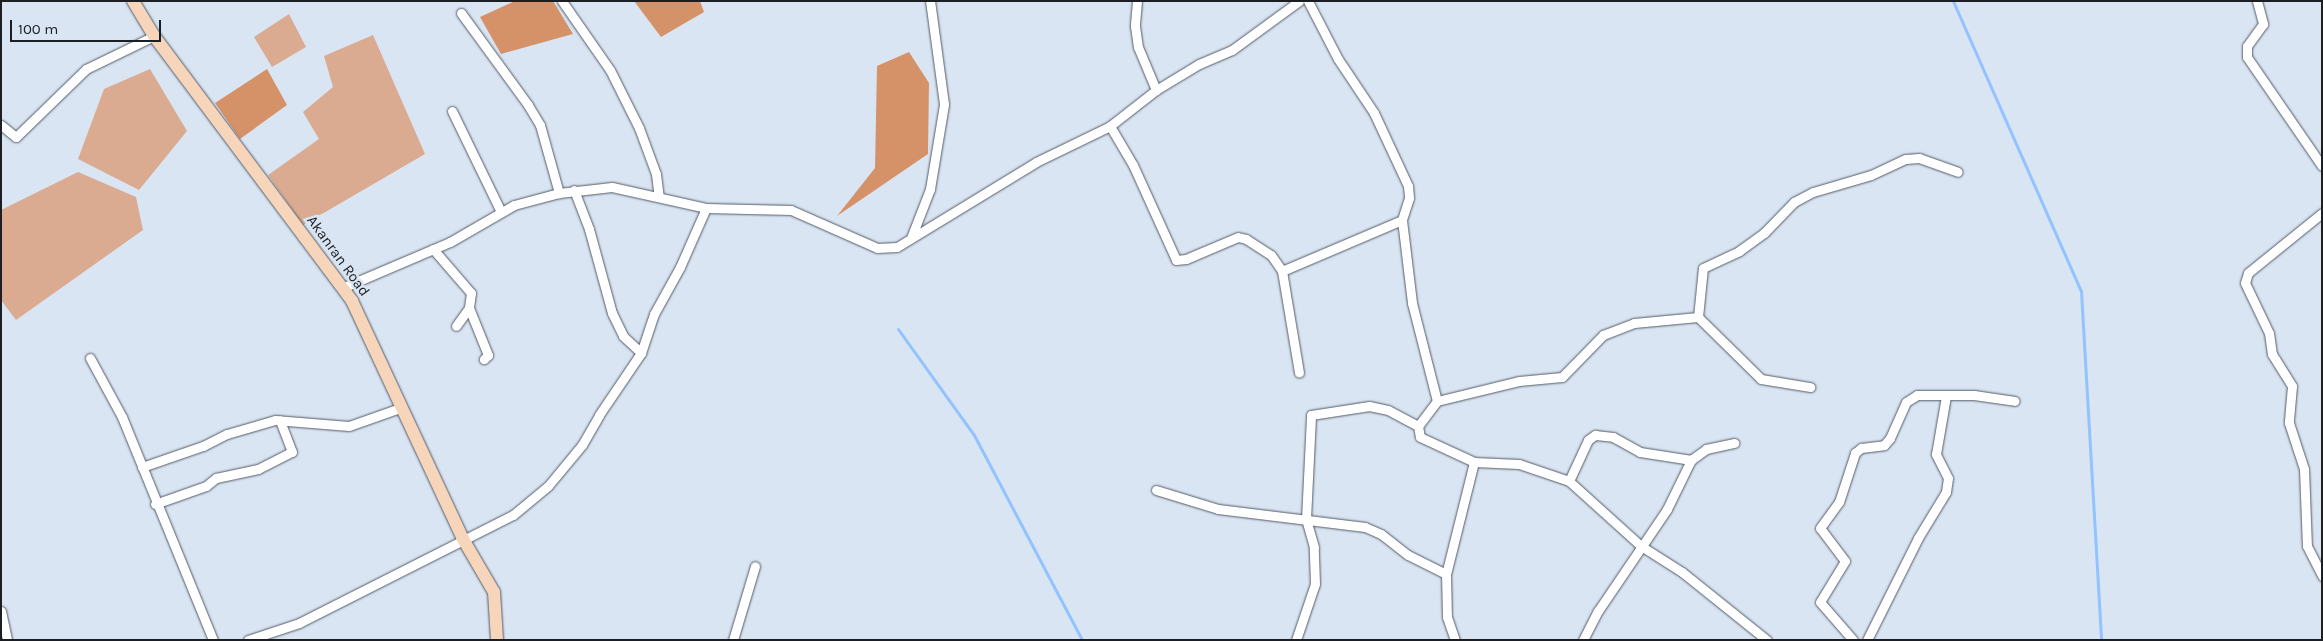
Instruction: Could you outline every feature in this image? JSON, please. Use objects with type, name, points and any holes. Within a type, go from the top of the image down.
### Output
[{"type":"main road","name":"Akanran Road","points":[[133,1],[154,36],[352,301],[400,408],[463,539],[494,592],[497,640]]},
{"type":"street","points":[[562,1],[610,70],[639,128],[656,174],[659,197]]},
{"type":"street","points":[[911,238],[930,189],[944,104],[930,1]]},
{"type":"street","points":[[1137,1],[1135,26],[1138,48],[1156,90]]},
{"type":"street","points":[[342,288],[433,249],[514,205],[574,190],[612,187],[706,208],[792,210],[877,248],[896,247],[1036,162],[1110,126],[1156,90],[1199,64],[1232,50],[1299,1]]},
{"type":"street","points":[[1308,1],[1338,59],[1374,113],[1408,186],[1409,198],[1402,220],[1412,303],[1437,401]]},
{"type":"street","points":[[2257,1],[2264,24],[2246,46],[2247,57],[2322,166]]},
{"type":"street","points":[[461,13],[528,104],[540,126],[559,193]]},
{"type":"street","points":[[1,125],[16,137],[86,69],[154,36]]},
{"type":"street","points":[[452,111],[501,212]]},
{"type":"street","points":[[1110,126],[1133,165],[1176,260],[1186,259],[1238,237],[1246,239],[1271,255],[1282,271],[1298,373]]},
{"type":"street","points":[[1698,317],[1703,268],[1739,251],[1764,233],[1794,202],[1813,192],[1871,175],[1906,159],[1919,158],[1958,172]]},
{"type":"street","points":[[574,190],[589,229],[612,313],[623,336],[641,353]]},
{"type":"street","points":[[248,640],[300,623],[513,515],[548,486],[582,445],[599,414],[641,353],[654,314],[680,267],[706,208]]},
{"type":"street","points":[[2322,213],[2248,274],[2245,283],[2269,333],[2272,354],[2292,386],[2290,423],[2304,469],[2307,546],[2322,576]]},
{"type":"street","points":[[1282,271],[1402,220]]},
{"type":"street","points":[[433,249],[471,293],[469,308],[456,326]]},
{"type":"street","points":[[469,308],[488,355],[484,359]]},
{"type":"street","points":[[1418,426],[1437,401],[1520,381],[1562,377],[1603,335],[1634,322],[1698,317],[1761,378],[1810,387]]},
{"type":"street","points":[[90,358],[122,417],[155,504],[213,640]]},
{"type":"street","points":[[1854,640],[1820,602],[1844,561],[1821,532],[1820,524],[1839,502],[1855,453],[1862,448],[1884,445],[1890,438],[1906,402],[1917,395],[2015,401]]},
{"type":"street","points":[[1867,640],[1918,538],[1946,492],[1948,478],[1936,454],[1946,396]]},
{"type":"street","points":[[1296,640],[1315,584],[1314,547],[1306,520],[1311,415],[1370,406],[1388,410],[1418,426],[1424,442],[1474,462],[1519,464],[1569,481],[1640,546],[1682,572],[1768,640]]},
{"type":"street","points":[[142,467],[203,446],[227,434],[280,420],[349,426],[400,408]]},
{"type":"street","points":[[155,504],[206,486],[216,478],[258,469],[292,452],[280,420]]},
{"type":"street","points":[[1569,481],[1588,440],[1595,435],[1613,438],[1640,452],[1691,460]]},
{"type":"street","points":[[1583,640],[1640,546],[1667,509],[1691,460],[1706,449],[1734,443]]},
{"type":"street","points":[[1455,640],[1447,617],[1446,574],[1474,462]]},
{"type":"street","points":[[1156,490],[1218,510],[1365,527],[1382,534],[1408,555],[1446,574]]},
{"type":"street","points":[[733,640],[755,566]]},
{"type":"street","points":[[1,611],[6,640]]},
{"type":"shaded area","points":[[515,1],[553,1],[573,34],[501,54],[480,17]]},
{"type":"shaded area","points":[[634,1],[700,1],[704,12],[661,37]]},
{"type":"shaded area","points":[[289,14],[306,47],[272,67],[254,37]]},
{"type":"shaded area","points":[[373,35],[425,154],[303,225],[268,175],[319,139],[303,112],[333,87],[324,56]]},
{"type":"shaded area","points":[[909,52],[929,83],[928,154],[837,216],[875,168],[877,66]]},
{"type":"shaded area","points":[[150,69],[187,131],[139,190],[78,159],[104,89]]},
{"type":"shaded area","points":[[267,69],[287,105],[240,139],[215,103]]},
{"type":"shaded area","points":[[78,172],[136,197],[143,230],[16,320],[1,300],[1,210]]},
{"type":"waterway","points":[[1953,1],[2081,291],[2101,640]]},
{"type":"waterway","points":[[898,329],[974,435],[1082,640]]}]
